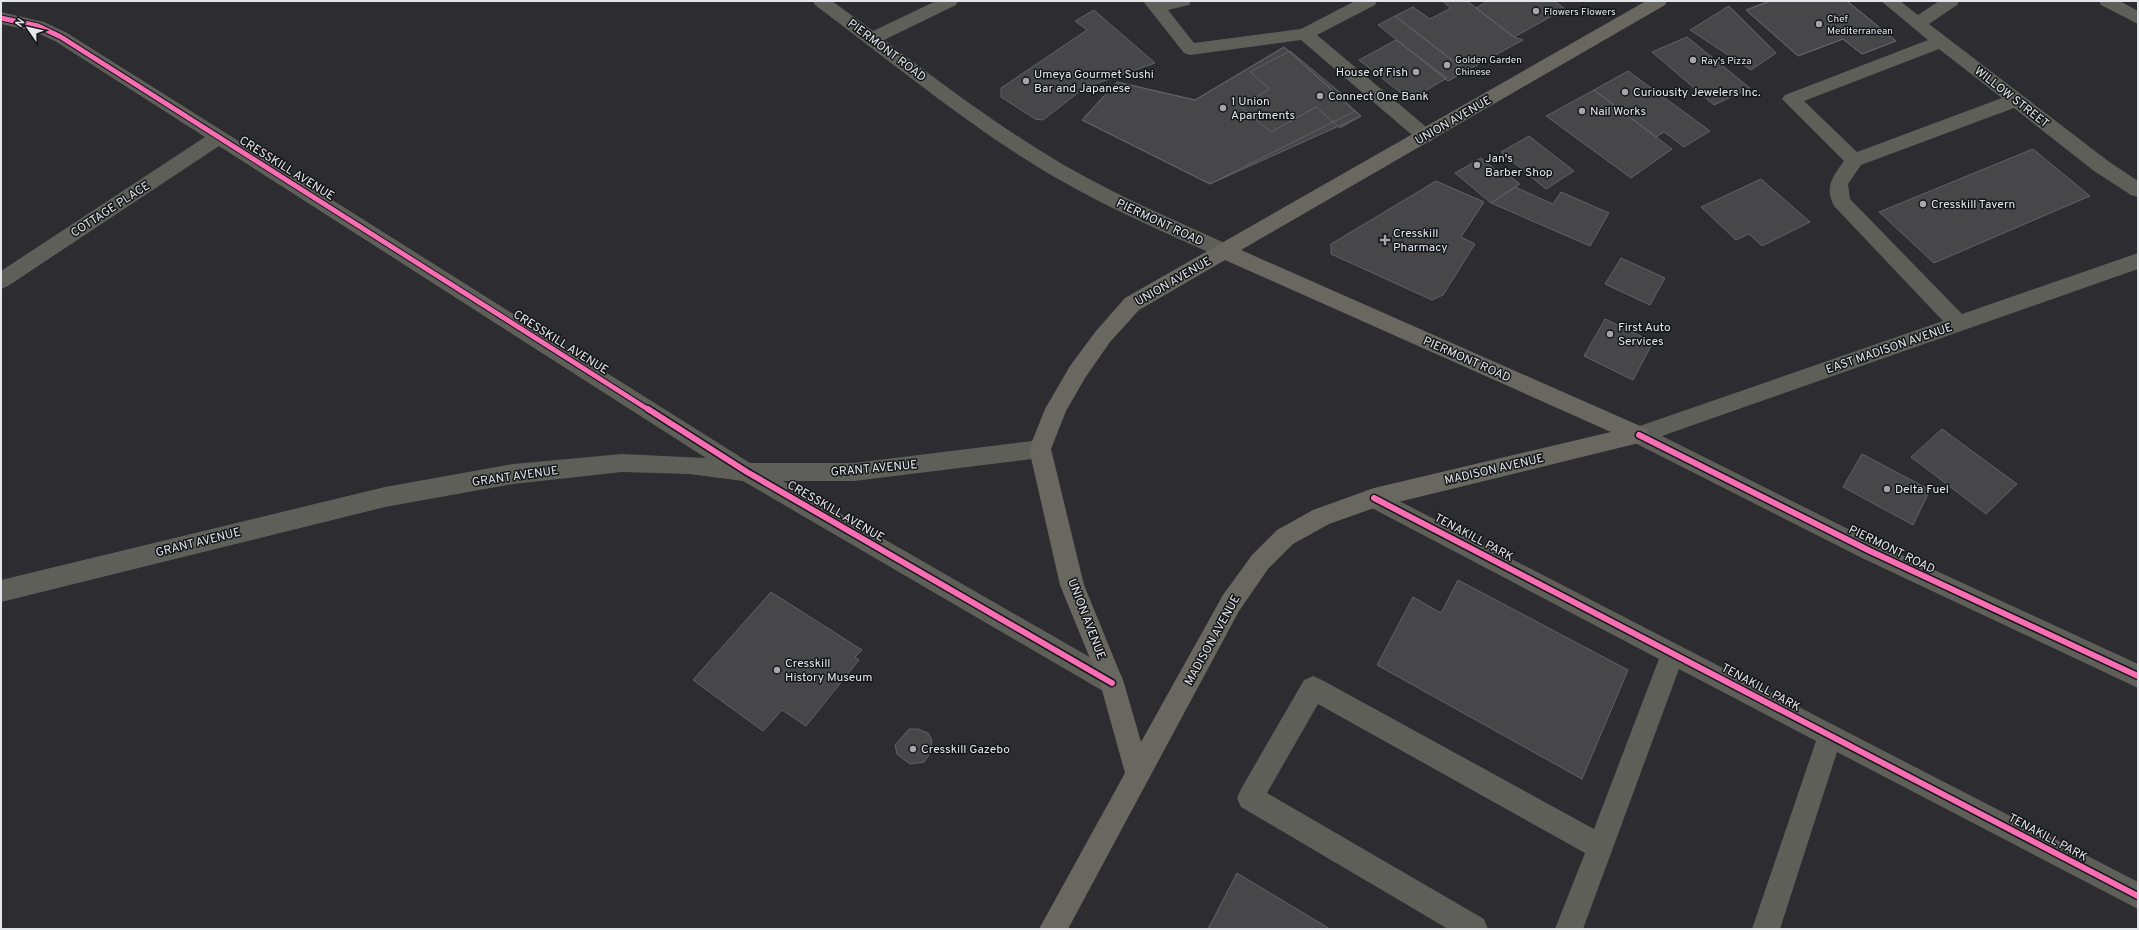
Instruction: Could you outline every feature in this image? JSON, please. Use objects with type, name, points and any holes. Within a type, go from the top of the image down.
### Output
[{"type":"main road","name":"UNION AVENUE","points":[[1138,775],[1112,683],[1072,585],[1040,449],[1046,430],[1063,394],[1092,350],[1132,304],[1659,1]]},
{"type":"main road","name":"PIERMONT ROAD","points":[[1224,251],[1639,435]]},
{"type":"main road","name":"MADISON AVENUE","points":[[1053,929],[1231,603],[1260,562],[1285,537],[1321,517],[1374,498],[1639,435]]},
{"type":"street","name":"PIERMONT ROAD","points":[[821,1],[962,106],[1035,156],[1118,203],[1224,251]]},
{"type":"street","points":[[872,38],[950,1]]},
{"type":"street","points":[[1154,4],[1183,1]]},
{"type":"street","points":[[1154,4],[1190,49],[1305,34],[1369,1]]},
{"type":"street","name":"WILLOW STREET","points":[[1889,1],[2101,166],[2138,190]]},
{"type":"street","points":[[1917,24],[1950,1]]},
{"type":"street","points":[[2107,1],[2138,18]]},
{"type":"street","name":"CRESSKILL AVENUE","points":[[1,18],[38,26],[61,37],[218,138],[747,472],[1112,683]]},
{"type":"street","points":[[1305,34],[1425,136]]},
{"type":"street","points":[[1854,160],[1791,99],[1940,42]]},
{"type":"street","points":[[1958,323],[1841,202],[1839,183],[1854,160],[2016,100]]},
{"type":"street","name":"COTTAGE PLACE","points":[[1,281],[218,138]]},
{"type":"street","name":"EAST MADISON AVENUE","points":[[1639,435],[1958,323],[2135,265]]},
{"type":"street","name":"PIERMONT ROAD","points":[[1639,435],[1870,551],[2138,676]]},
{"type":"street","name":"GRANT AVENUE","points":[[1,591],[385,497],[514,474],[622,463],[689,465],[747,472],[854,472],[1040,449]]},
{"type":"street","name":"TENAKILL PARK","points":[[1374,498],[2138,896]]},
{"type":"street","points":[[1569,929],[1674,654]]},
{"type":"street","points":[[1474,929],[1250,798],[1313,688],[1600,847]]},
{"type":"street","points":[[1766,929],[1830,736]]},
{"type":"building","points":[[1442,1],[1467,1],[1514,37],[1523,40],[1466,71],[1395,16],[1413,7],[1430,19],[1451,8]]},
{"type":"building","points":[[1488,1],[1554,1],[1565,9],[1514,37],[1476,8]]},
{"type":"building","name":"Chef Mediterranean","points":[[1769,1],[1847,1],[1896,41],[1862,54],[1843,39],[1798,56],[1746,10]]},
{"type":"building","name":"Chef Mediterranean","points":[[1771,1],[1847,1],[1896,41],[1862,54],[1843,39],[1798,56],[1746,10]]},
{"type":"building","points":[[1729,6],[1776,53],[1751,70],[1690,30]]},
{"type":"building","points":[[1094,10],[1155,63],[1084,88],[1043,120],[1035,119],[1001,97],[1001,88],[1087,30],[1075,21]]},
{"type":"building","points":[[1395,16],[1466,71],[1448,81],[1378,25]]},
{"type":"building","points":[[1687,37],[1750,88],[1714,105],[1652,52]]},
{"type":"building","points":[[1396,40],[1447,78],[1410,100],[1359,60]]},
{"type":"building","name":"1 Union Apartments","points":[[1284,47],[1355,111],[1210,184],[1082,120],[1117,82],[1195,100]]},
{"type":"building","name":"1 Union Apartments","points":[[1284,47],[1361,116],[1210,184],[1082,120],[1117,82],[1195,100]]},
{"type":"building","points":[[1290,51],[1342,94],[1338,96],[1361,116],[1340,128],[1316,107],[1271,132],[1240,106],[1270,89],[1250,72]]},
{"type":"building","points":[[1628,71],[1710,131],[1684,147],[1664,132],[1656,137],[1594,90]]},
{"type":"building","points":[[1594,90],[1672,149],[1631,178],[1546,116]]},
{"type":"building","points":[[1529,136],[1574,171],[1546,189],[1501,152]]},
{"type":"building","points":[[2033,149],[2090,196],[1934,263],[1879,212]]},
{"type":"building","points":[[1481,158],[1498,172],[1502,170],[1520,184],[1491,203],[1455,173]]},
{"type":"building","points":[[1761,179],[1810,222],[1762,246],[1749,234],[1736,240],[1701,207]]},
{"type":"building","points":[[1436,181],[1484,202],[1461,237],[1475,244],[1443,295],[1432,300],[1331,254],[1331,244]]},
{"type":"building","points":[[1515,187],[1553,204],[1561,192],[1609,213],[1590,246],[1491,203]]},
{"type":"building","points":[[1621,258],[1665,278],[1650,305],[1605,284]]},
{"type":"building","points":[[1605,319],[1653,342],[1633,380],[1584,356]]},
{"type":"building","points":[[1942,429],[2017,484],[1986,514],[1911,457]]},
{"type":"building","name":"Delta Fuel","points":[[1862,454],[1930,490],[1913,525],[1843,487]]},
{"type":"building","points":[[1458,580],[1628,670],[1582,779],[1377,665],[1413,597],[1441,613]]},
{"type":"building","name":"Cresskill History Museum","points":[[771,592],[862,650],[855,657],[859,660],[806,726],[782,710],[763,731],[693,680]]},
{"type":"building","name":"Cresskill Gazebo","points":[[909,729],[918,729],[928,733],[932,740],[930,754],[924,762],[910,764],[897,754],[895,745]]},
{"type":"building","points":[[1237,873],[1330,929],[1208,929]]},
{"type":"cycle path","points":[[1,18],[38,26],[61,37],[747,472],[1112,683]]},
{"type":"cycle path","points":[[1639,435],[1870,551],[2138,676]]},
{"type":"cycle path","points":[[1374,498],[2138,896]]},
{"type":"place","name":"Flowers Flowers","points":[[1536,11]]},
{"type":"place","name":"Chef Mediterranean","points":[[1819,24]]},
{"type":"place","name":"Ray's Pizza","points":[[1693,60]]},
{"type":"place","name":"Golden Garden Chinese","points":[[1447,65]]},
{"type":"place","name":"House of Fish","points":[[1416,72]]},
{"type":"place","name":"Umeya Gourmet Sushi Bar and Japanese","points":[[1026,81]]},
{"type":"place","name":"Curiousity Jewelers Inc.","points":[[1625,92]]},
{"type":"place","name":"Connect One Bank","points":[[1320,96]]},
{"type":"place","name":"1 Union Apartments","points":[[1223,108]]},
{"type":"place","name":"Nail Works","points":[[1582,111]]},
{"type":"place","name":"Jan's Barber Shop","points":[[1477,165]]},
{"type":"place","name":"Cresskill Tavern","points":[[1923,204]]},
{"type":"place","name":"Cresskill Pharmacy","points":[[1385,240]]},
{"type":"place","name":"First Auto Services","points":[[1610,334]]},
{"type":"place","name":"Delta Fuel","points":[[1887,489]]},
{"type":"place","name":"Cresskill History Museum","points":[[777,670]]},
{"type":"place","name":"Cresskill Gazebo","points":[[913,749]]}]
